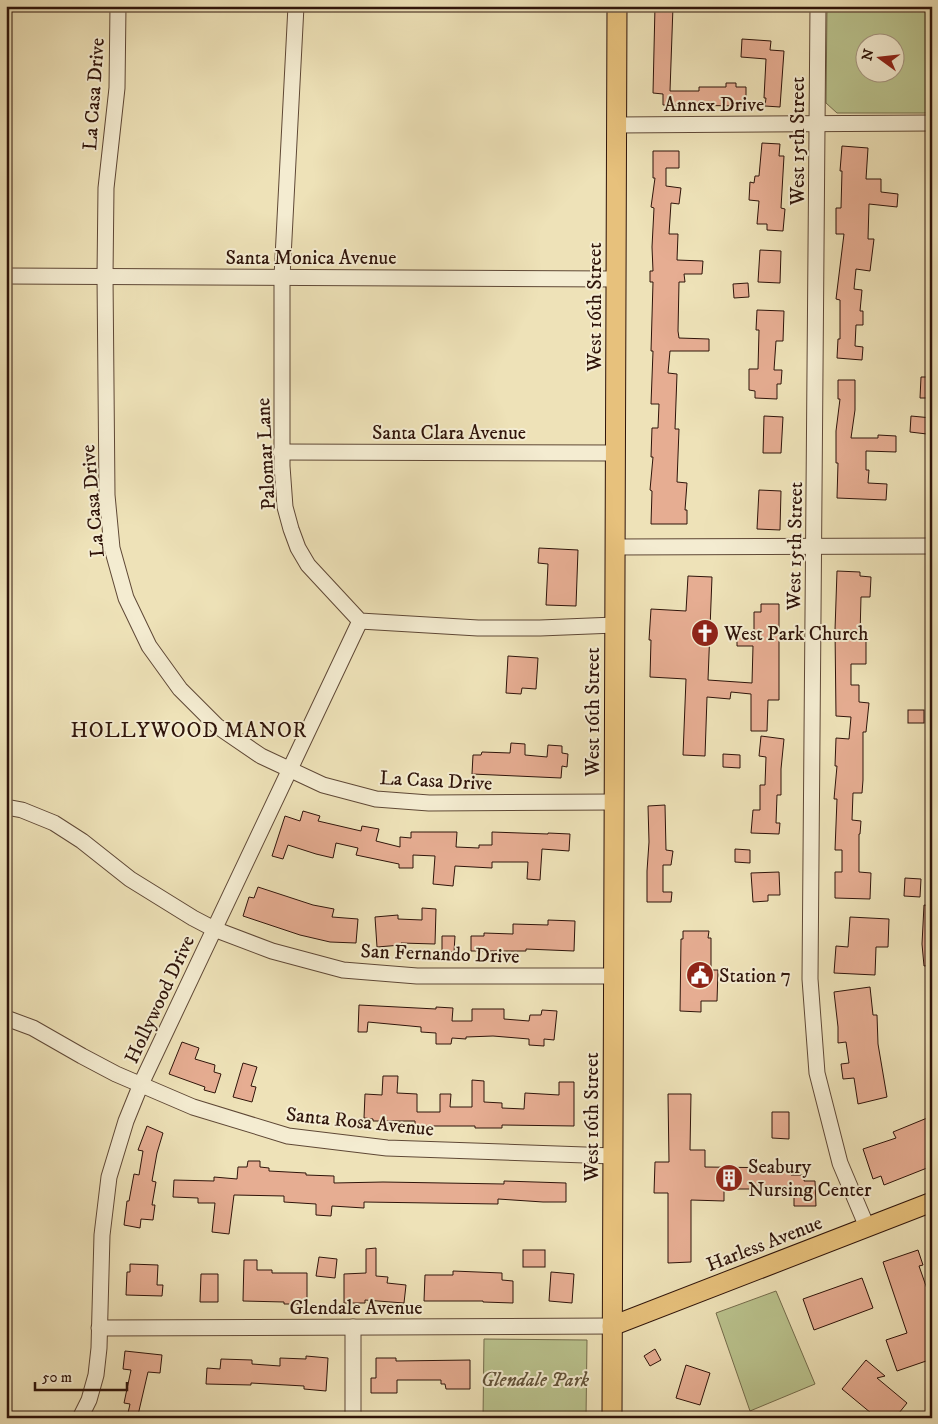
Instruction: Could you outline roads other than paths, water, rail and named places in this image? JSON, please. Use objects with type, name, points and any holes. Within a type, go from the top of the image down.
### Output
[{"type":"main road","name":"West 16th Street","points":[[612,1418],[617,6]]},
{"type":"main road","name":"Harless Avenue","points":[[612,1326],[932,1202]]},
{"type":"street","name":"La Casa Drive","points":[[118,6],[117,88],[106,188],[107,495],[112,548],[126,598],[149,646],[180,689],[218,726],[261,756],[323,785],[376,798],[429,803],[614,802]]},
{"type":"street","name":"Palomar Lane","points":[[296,6],[282,277],[281,452],[285,507],[290,529],[308,565],[360,621]]},
{"type":"street","name":"West 15th Street","points":[[818,6],[810,980],[817,1073],[840,1163],[868,1227]]},
{"type":"street","name":"Annex Drive","points":[[617,125],[932,123]]},
{"type":"street","name":"Santa Monica Avenue","points":[[6,276],[616,279]]},
{"type":"street","name":"Santa Clara Avenue","points":[[281,452],[616,453]]},
{"type":"street","points":[[615,547],[932,546]]},
{"type":"street","points":[[360,621],[478,628],[615,625]]},
{"type":"street","name":"Hollywood Drive","points":[[80,1418],[89,1400],[96,1375],[99,1348],[102,1235],[109,1177],[126,1121],[141,1084],[360,621]]},
{"type":"street","name":"San Fernando Drive","points":[[6,807],[22,810],[54,823],[82,841],[130,879],[193,918],[214,929],[272,951],[344,970],[417,976],[614,976]]},
{"type":"street","name":"Santa Rosa Avenue","points":[[6,1018],[33,1028],[108,1069],[193,1107],[288,1136],[387,1148],[613,1156]]},
{"type":"street","name":"Glendale Avenue","points":[[99,1328],[612,1326]]},
{"type":"street","points":[[353,1327],[353,1418]]},
{"type":"place","name":"West Park Church","points":[[705,633]]},
{"type":"place","name":"Station 7","points":[[700,975]]},
{"type":"place","name":"Seabury Nursing Center","points":[[729,1178]]},
{"type":"district","name":"HOLLYWOOD MANOR","points":[[189,730]]},
{"type":"park label","name":"Glendale Park","points":[[535,1379]]}]
